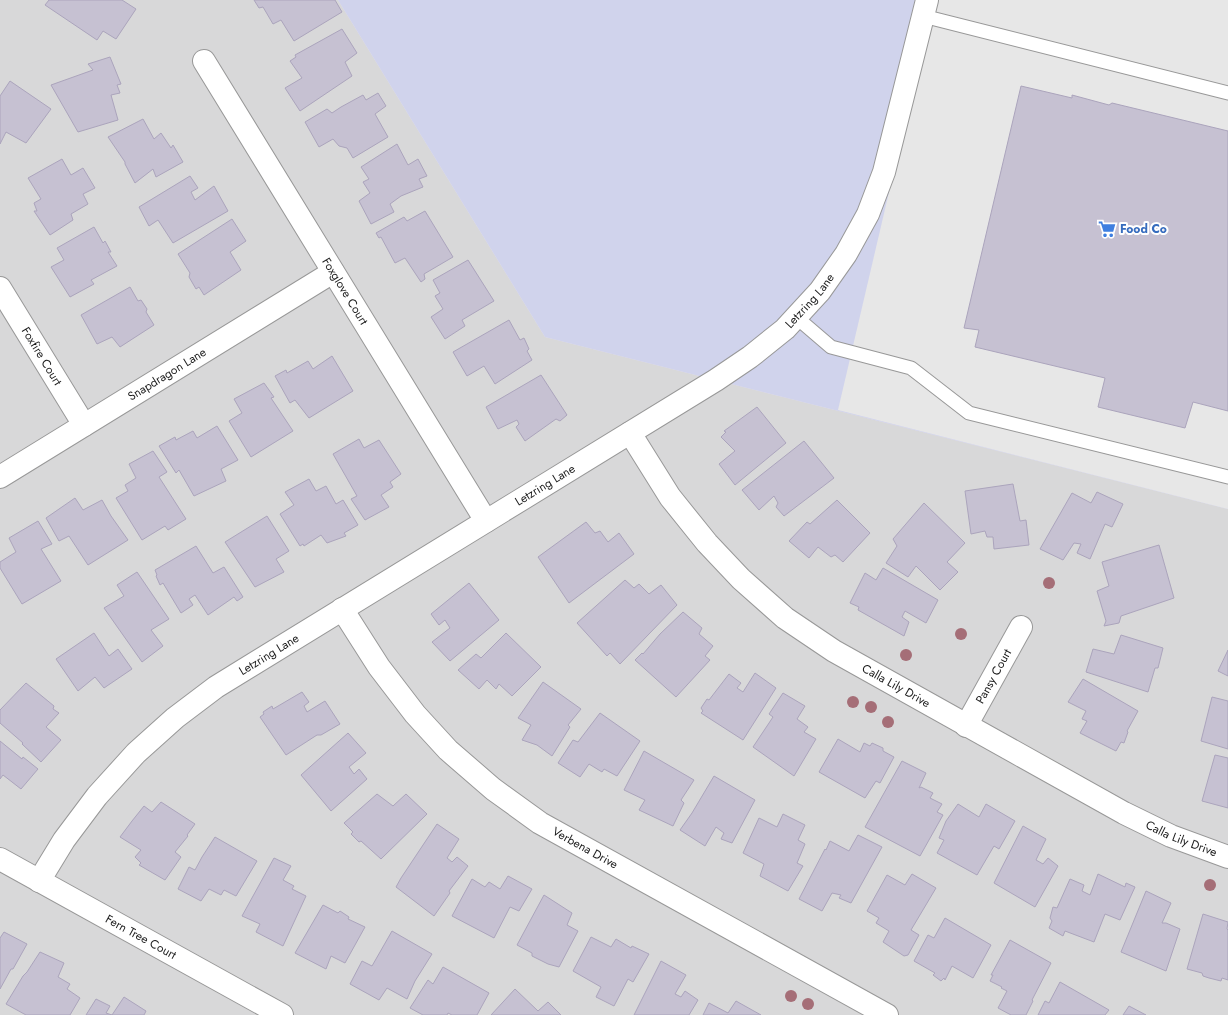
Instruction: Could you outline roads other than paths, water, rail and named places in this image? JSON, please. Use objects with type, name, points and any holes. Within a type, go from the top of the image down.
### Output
[{"type":"street","name":"Letzring Lane","points":[[39,881],[64,840],[97,796],[142,748],[175,718],[216,687],[630,433],[750,357],[785,328],[820,290],[842,260],[868,214],[884,172],[925,8]]},
{"type":"street","name":"Foxglove Court","points":[[204,61],[486,521]]},
{"type":"street","name":"Snapdragon Lane","points":[[0,477],[333,272]]},
{"type":"street","name":"Foxfire Court","points":[[0,288],[84,425]]},
{"type":"street","name":"Calla Lily Drive","points":[[630,433],[670,497],[707,543],[741,579],[785,618],[834,651],[1124,813],[1171,836],[1228,858]]},
{"type":"street","name":"Verbena Drive","points":[[342,609],[379,667],[415,714],[448,750],[492,789],[540,823],[887,1015]]},
{"type":"street","name":"Pansy Court","points":[[966,726],[1021,627]]},
{"type":"street","name":"Fern Tree Court","points":[[0,859],[282,1015]]},
{"type":"lane","points":[[925,8],[1228,93]]},
{"type":"lane","points":[[796,317],[831,347],[911,368],[969,413],[1228,477]]},
{"type":"place","name":"Food Co","points":[[1107,229]]}]
